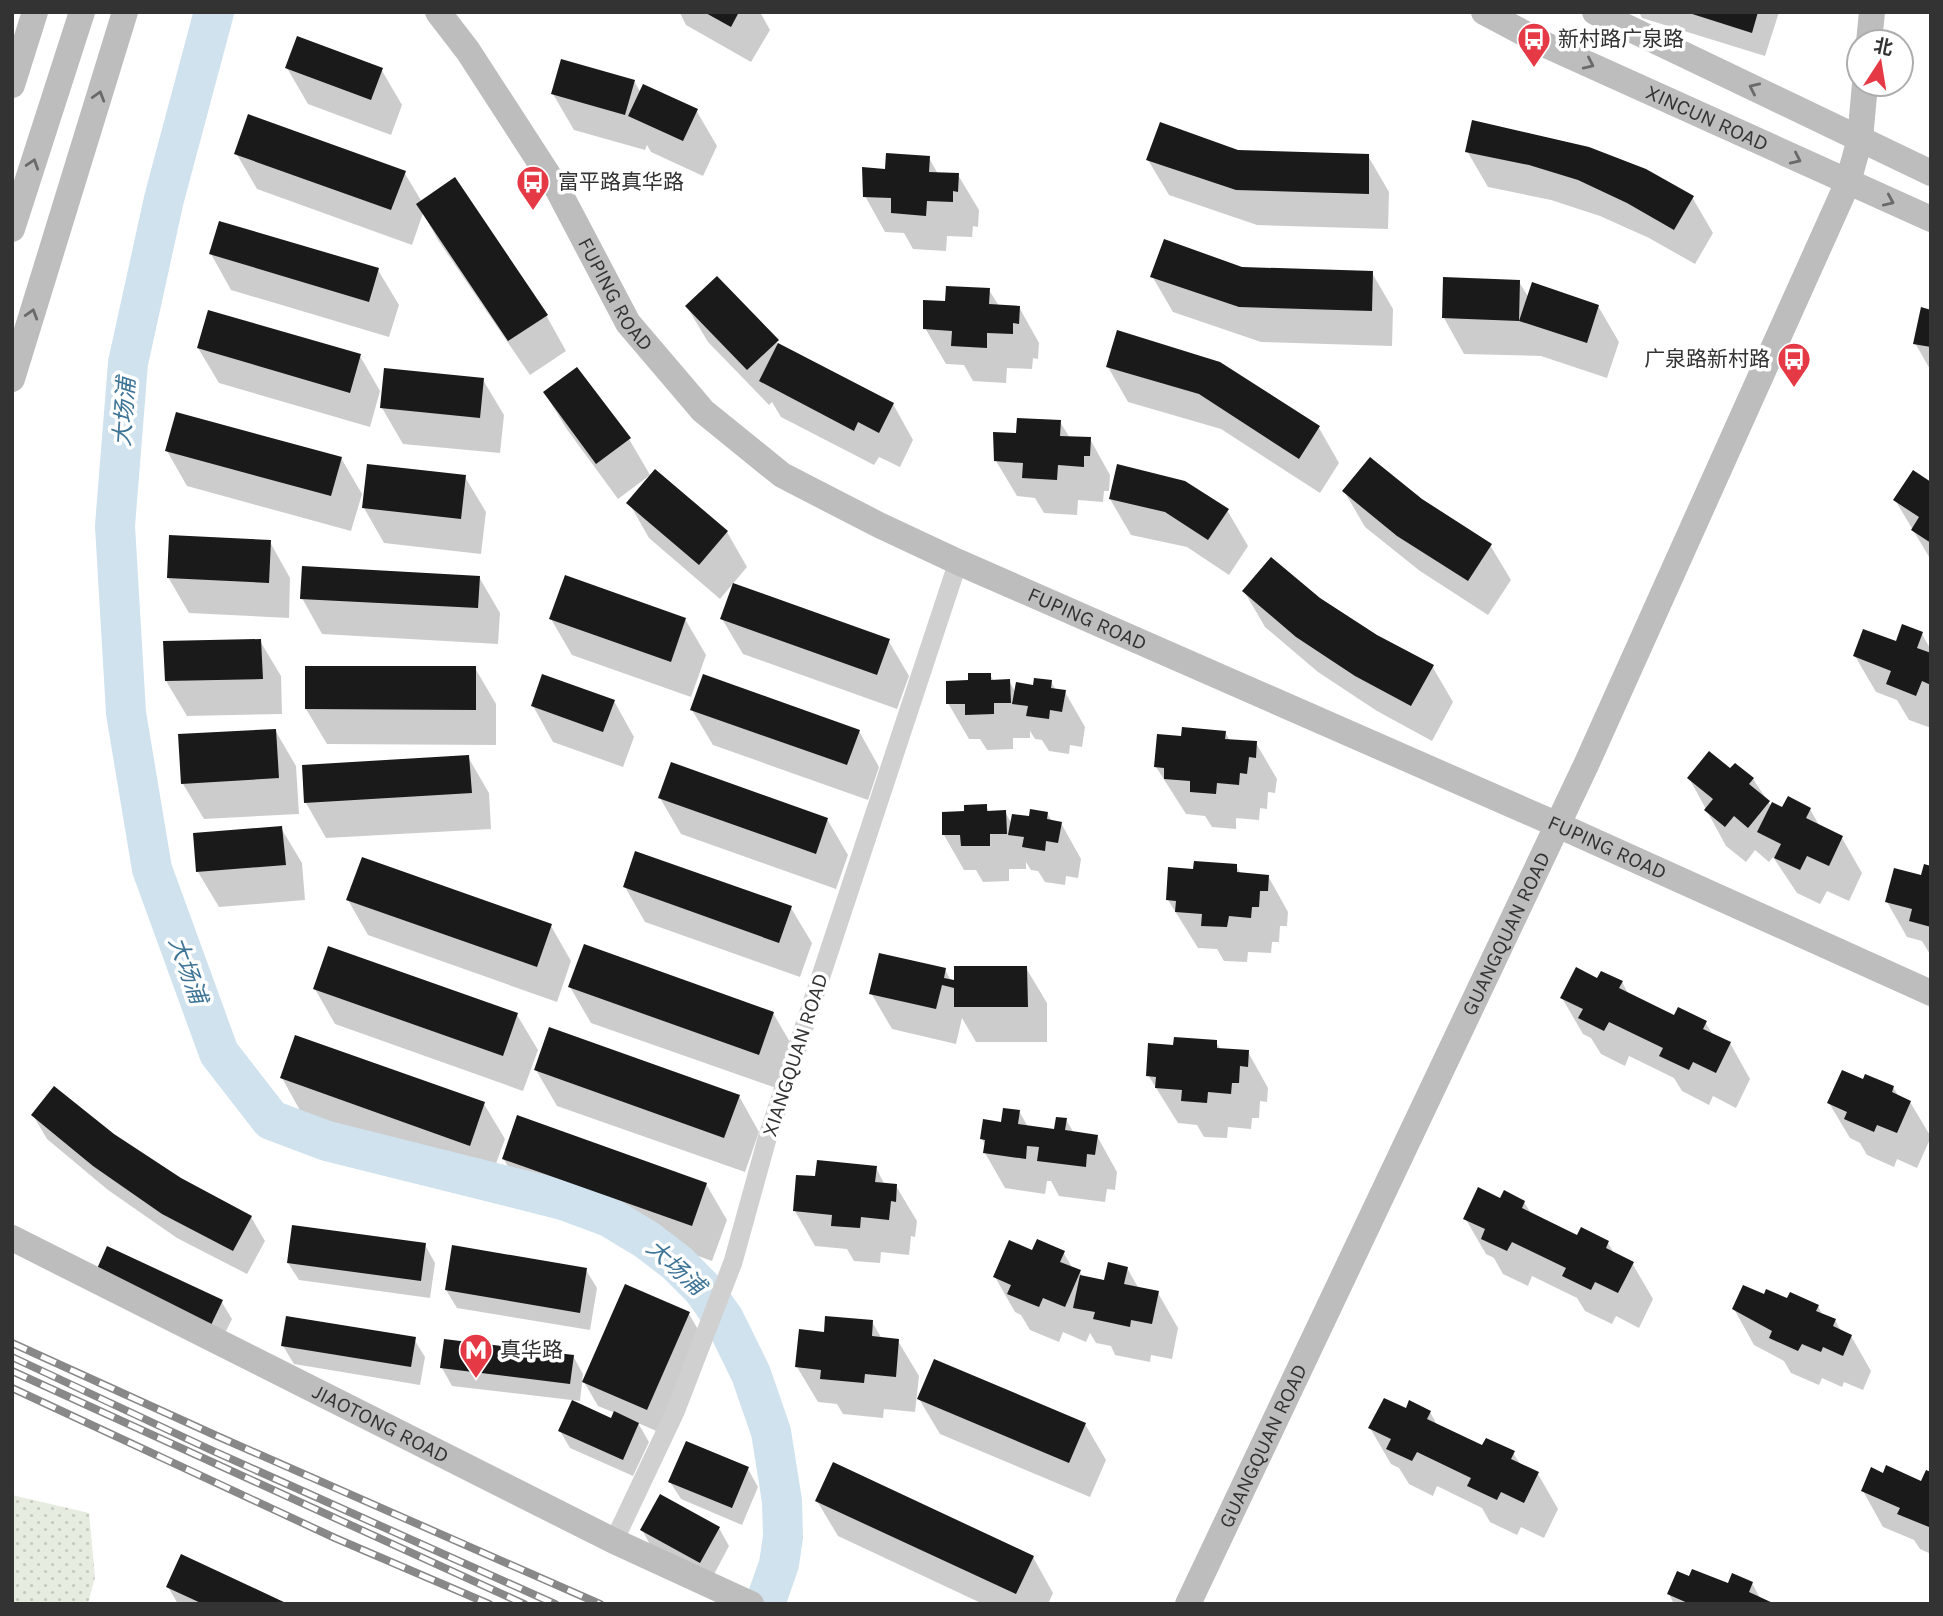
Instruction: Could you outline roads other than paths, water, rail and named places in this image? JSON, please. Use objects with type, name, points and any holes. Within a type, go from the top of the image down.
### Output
[{"type":"street","points":[[12,85],[35,12]]},
{"type":"street","points":[[12,229],[82,12]]},
{"type":"street","points":[[12,379],[125,12]]},
{"type":"street","name":"FUPING ROAD","points":[[438,12],[468,51],[558,190],[628,323],[703,411],[782,475],[878,525],[958,562],[1558,825],[1931,993]]},
{"type":"street","name":"XINCUN ROAD","points":[[1484,12],[1548,46],[1931,219]]},
{"type":"street","points":[[1595,12],[1931,173]]},
{"type":"street","name":"GUANGQUAN ROAD","points":[[1188,1604],[1558,825],[1848,182],[1860,139],[1864,98]]},
{"type":"street","name":"XIANGQUAN ROAD","points":[[614,1541],[656,1454],[723,1290],[767,1139],[958,562]]},
{"type":"street","name":"JIAOTONG ROAD","points":[[12,1238],[614,1541],[748,1603]]},
{"type":"waterway","name":"大场浦","points":[[214,12],[164,199],[128,363],[115,526],[126,713],[152,869],[219,1053],[271,1120],[327,1141],[563,1200],[609,1217],[647,1240],[677,1263],[702,1288],[724,1319],[751,1374],[771,1432],[782,1501],[783,1537],[779,1564],[765,1604]]},
{"type":"railway","points":[[12,1343],[600,1604]]},
{"type":"railway","points":[[12,1357],[211,1450],[555,1604]]},
{"type":"railway","points":[[12,1371],[524,1604]]},
{"type":"railway","points":[[12,1388],[335,1538],[489,1604]]},
{"type":"place","name":"新村路广泉路","points":[[1534,69]]},
{"type":"place","name":"富平路真华路","points":[[533,212]]},
{"type":"place","name":"广泉路新村路","points":[[1794,389]]},
{"type":"place","name":"真华路","points":[[476,1380]]}]
